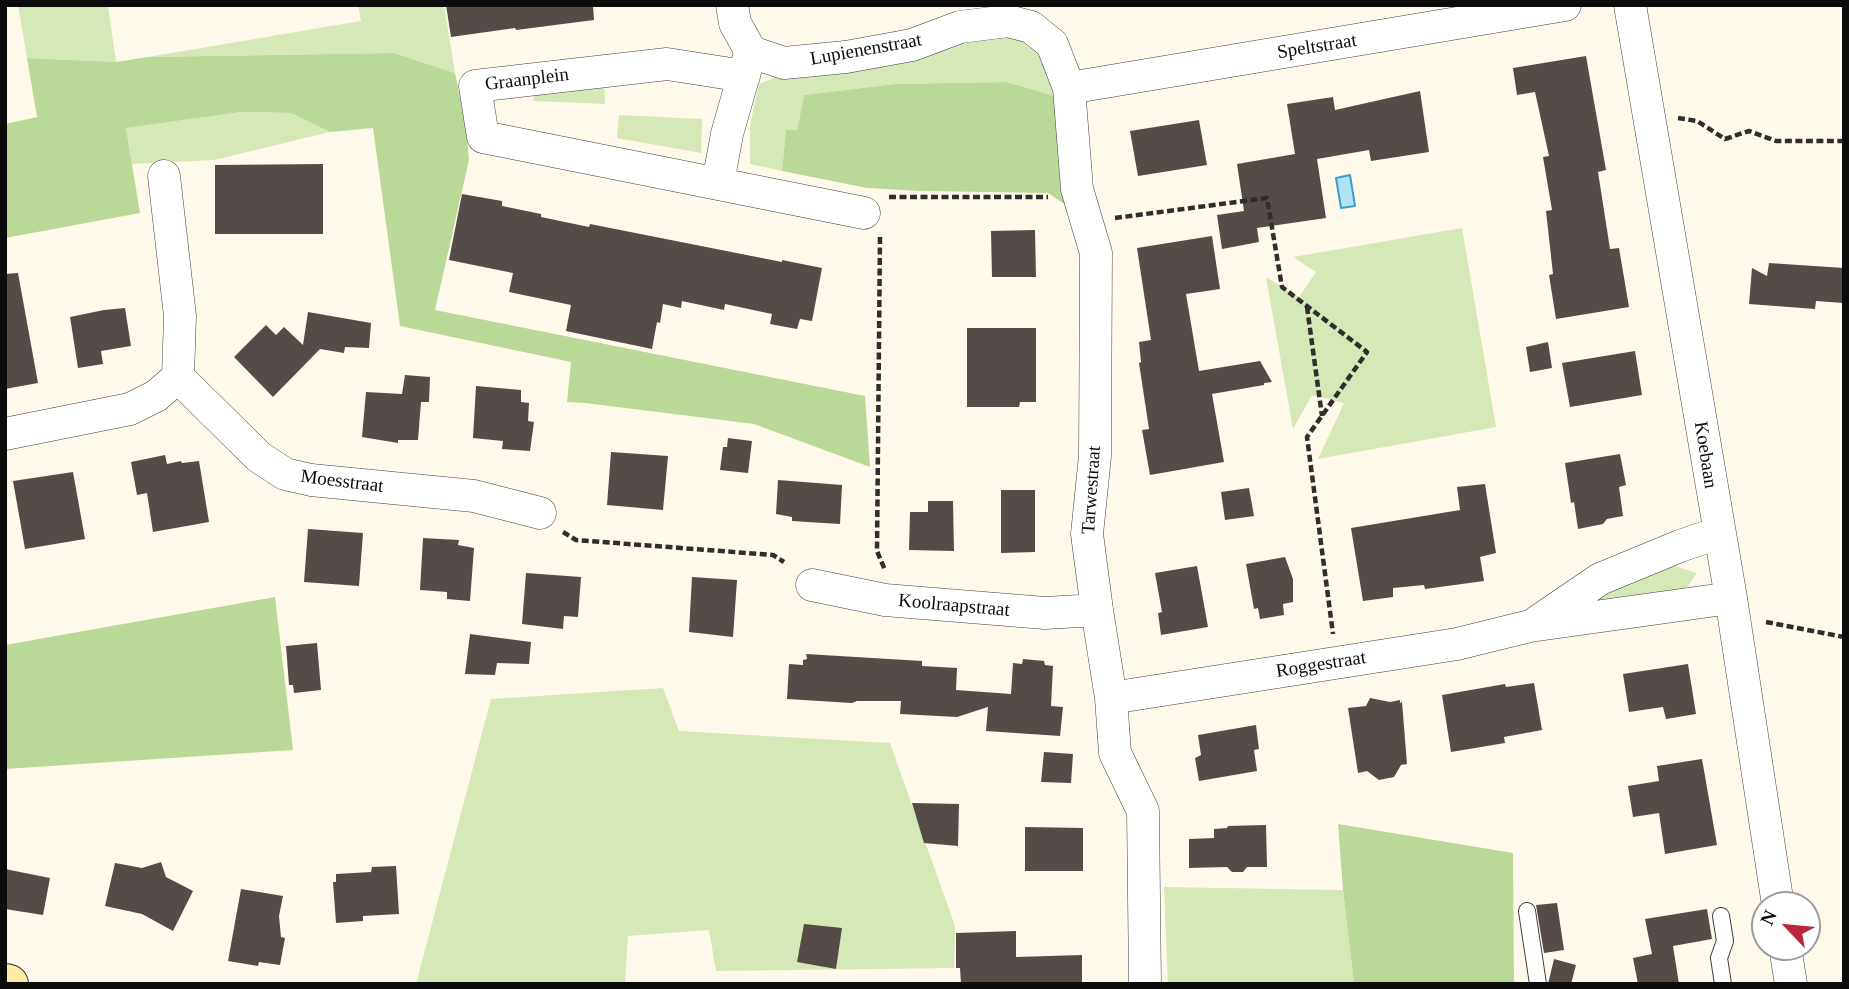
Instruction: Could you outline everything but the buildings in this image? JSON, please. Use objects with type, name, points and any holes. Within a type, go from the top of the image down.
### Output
[{"type":"street","points":[[718,183],[727,134],[747,64],[732,5]]},
{"type":"street","name":"Speltstraat","points":[[1069,88],[1566,5]]},
{"type":"street","name":"Koebaan","points":[[1630,5],[1731,598],[1776,891]]},
{"type":"street","name":"Lupienenstraat","points":[[747,64],[846,57],[912,45],[960,27],[1034,16]]},
{"type":"street","name":"Tarwestraat","points":[[1034,16],[1052,44],[1069,88],[1077,189],[1096,253],[1095,456],[1087,534],[1111,698],[1115,753],[1143,811],[1145,984]]},
{"type":"street","name":"Graanplein","points":[[747,64],[667,64],[475,86],[483,137],[874,212]]},
{"type":"street","points":[[5,434],[130,410],[156,396],[178,377],[180,316],[164,176]]},
{"type":"street","name":"Moesstraat","points":[[178,377],[259,457],[285,474],[311,481],[474,496],[550,521]]},
{"type":"street","name":"Roggestraat","points":[[1530,626],[1600,579],[1718,533]]},
{"type":"street","name":"Koolraapstraat","points":[[812,585],[886,600],[1045,613],[1097,610]]},
{"type":"street","name":"Roggestraat","points":[[1111,698],[1457,644],[1530,626],[1731,598]]},
{"type":"street","points":[[1787,961],[1791,984]]},
{"type":"lane","points":[[1527,911],[1538,984]]},
{"type":"lane","points":[[1721,916],[1725,941],[1719,958],[1723,984]]},
{"type":"path","points":[[1673,117],[1697,121],[1725,139],[1749,131],[1776,141],[1844,141]]},
{"type":"path","points":[[890,579],[877,551],[874,212],[1048,196],[1054,205]]},
{"type":"path","points":[[1109,219],[1267,198],[1282,287],[1367,352],[1307,437],[1334,638]]},
{"type":"path","points":[[1307,306],[1322,417]]},
{"type":"path","points":[[550,521],[576,540],[773,555],[784,562]]},
{"type":"path","points":[[1754,620],[1844,637]]},
{"type":"green space","points":[[18,5],[108,5],[116,62],[27,58]]},
{"type":"green space","points":[[358,5],[444,5],[455,73],[394,53],[148,57],[361,21]]},
{"type":"green space","points":[[1012,31],[1041,48],[1054,96],[1007,82],[895,84],[804,95],[797,130],[786,131],[782,171],[750,164],[750,125],[759,84],[789,72]]},
{"type":"green space","points":[[394,53],[455,73],[466,128],[469,160],[435,310],[865,396],[870,467],[754,424],[567,402],[571,362],[400,326],[373,128],[330,132],[291,113],[241,112],[126,128],[140,213],[5,238],[5,124],[37,117],[27,58],[116,62],[148,57]]},
{"type":"green space","points":[[1007,82],[1054,96],[1066,205],[1048,193],[867,188],[782,171],[786,130],[797,130],[804,95],[895,84]]},
{"type":"green space","points":[[604,83],[605,104],[533,101],[534,93]]},
{"type":"green space","points":[[241,112],[291,113],[330,132],[214,160],[132,164],[126,128]]},
{"type":"green space","points":[[619,115],[702,119],[701,153],[617,138]]},
{"type":"green space","points":[[1462,228],[1496,427],[1318,459],[1344,403],[1312,395],[1293,429],[1266,277],[1299,297],[1316,272],[1293,257]]},
{"type":"green space","points":[[1675,566],[1697,573],[1688,586],[1676,594],[1595,607],[1588,599],[1647,569]]},
{"type":"green space","points":[[275,597],[293,750],[5,769],[5,645]]},
{"type":"green space","points":[[663,688],[679,731],[890,743],[955,926],[954,968],[716,971],[709,930],[628,936],[625,984],[416,984],[491,699]]},
{"type":"green space","points":[[1338,824],[1513,853],[1514,984],[1354,984]]},
{"type":"green space","points":[[1164,887],[1343,890],[1354,984],[1168,984]]},
{"type":"water","points":[[1350,175],[1355,206],[1341,208],[1336,178]]}]
